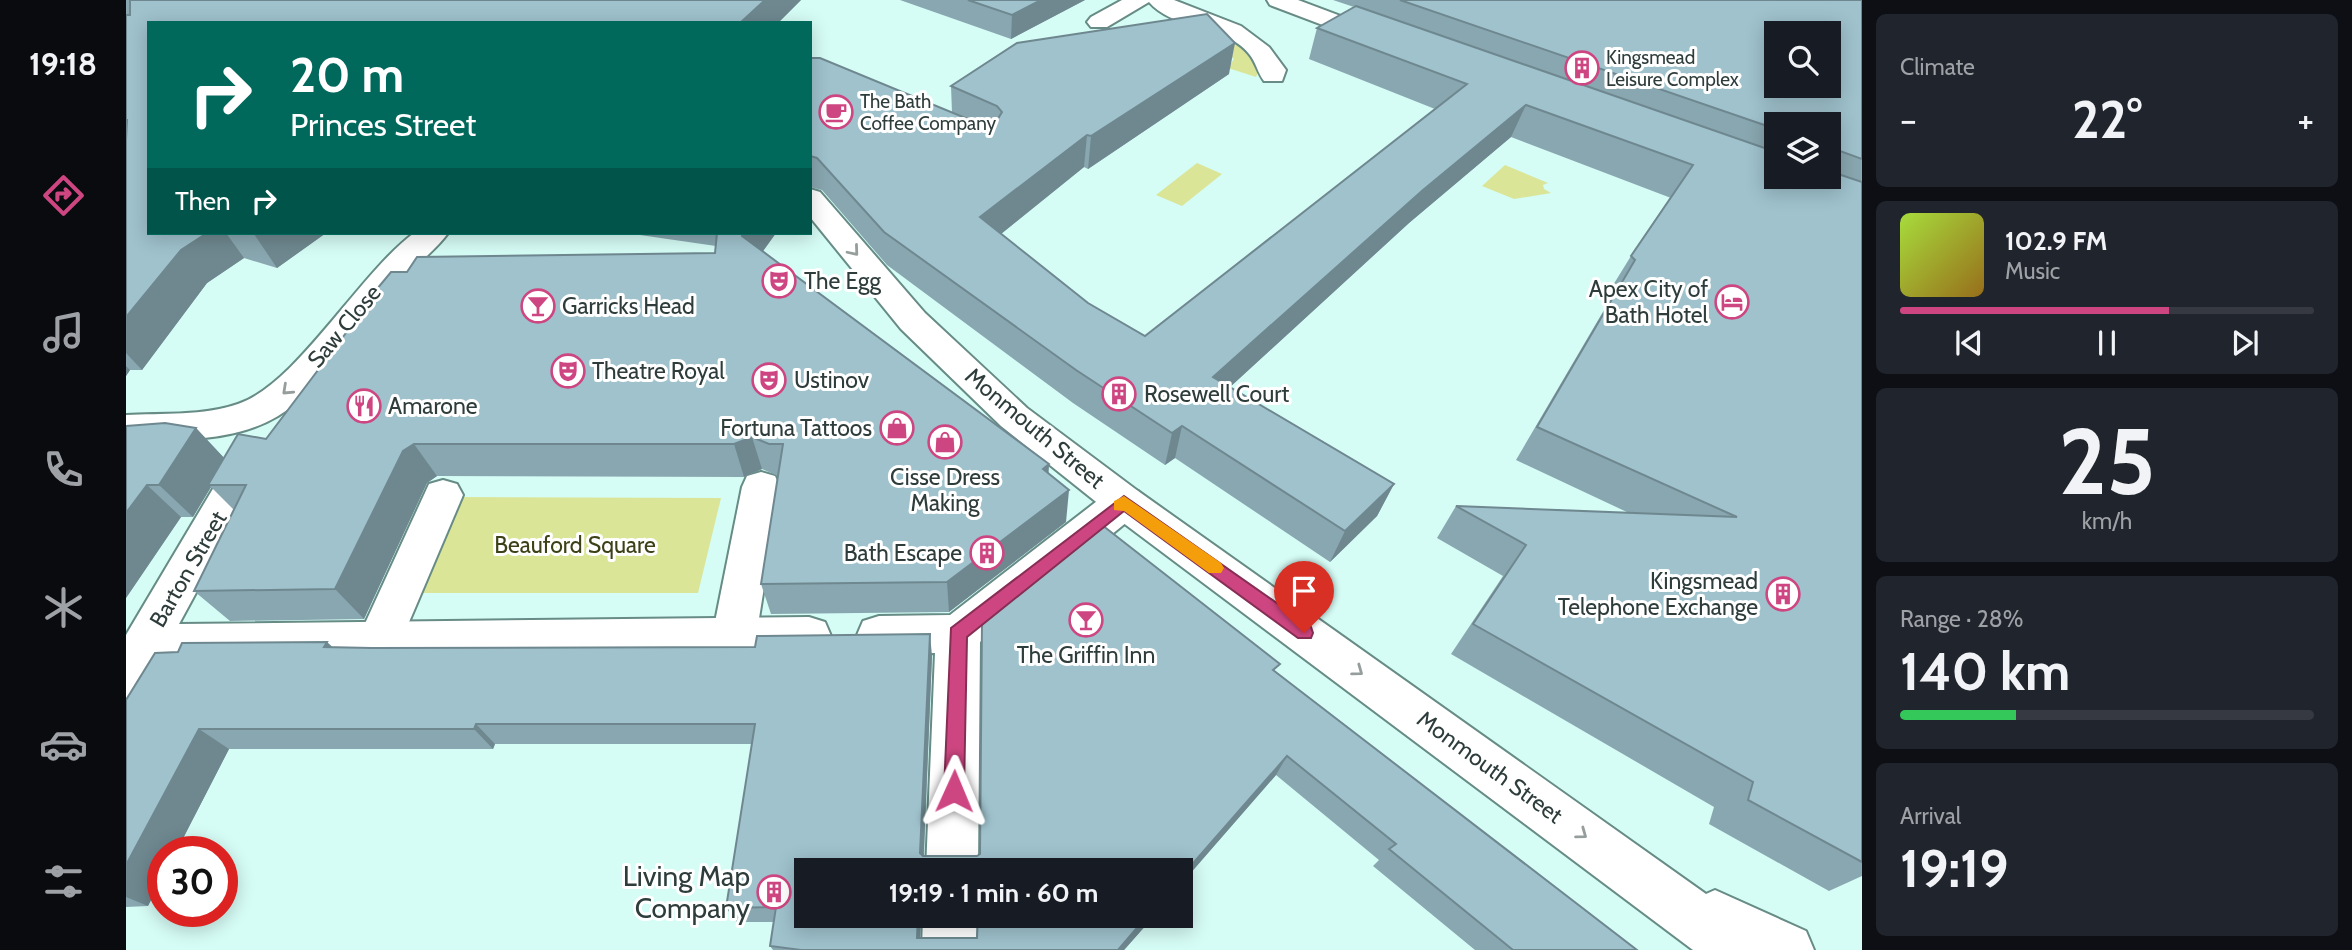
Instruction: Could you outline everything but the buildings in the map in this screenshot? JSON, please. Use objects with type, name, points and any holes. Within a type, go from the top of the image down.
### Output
[{"type":"street","points":[[1103,20],[1139,0]]},
{"type":"street","points":[[1159,0],[1248,38],[1267,59],[1274,70],[1273,76]]},
{"type":"street","points":[[1278,0],[1407,48]]},
{"type":"street","name":"Monmouth Street","points":[[812,200],[913,321],[1014,416],[1124,502],[1738,950]]},
{"type":"street","name":"Saw Close","points":[[126,429],[223,420],[252,413],[280,397],[302,377],[386,276],[430,235]]},
{"type":"street","name":"Barton Street","points":[[133,660],[249,460]]},
{"type":"street","points":[[734,637],[761,487]]},
{"type":"street","points":[[379,641],[443,495]]},
{"type":"street","points":[[133,660],[379,641],[958,634],[1124,502]]},
{"type":"street","points":[[952,858],[958,634]]},
{"type":"street","name":"Monmouth Street","points":[[1666,895],[1787,950]]},
{"type":"street","points":[[950,928],[950,950]]},
{"type":"green space","points":[[1235,40],[1254,57],[1259,70],[1256,77],[1228,68],[1234,59],[1216,43]]},
{"type":"green space","points":[[1197,163],[1222,174],[1182,206],[1156,195]]},
{"type":"green space","points":[[1505,165],[1548,183],[1543,185],[1544,189],[1551,193],[1514,199],[1482,186]]},
{"type":"green space","name":"Beauford Square","points":[[462,497],[721,498],[698,593],[418,593]]},
{"type":"slow traffic","points":[[1120,506],[1124,502],[1215,568]]},
{"type":"place","name":"Kingsmead Leisure Complex","points":[[1582,68]]},
{"type":"place","name":"The Bath Coffee Company","points":[[836,112]]},
{"type":"place","name":"The Egg","points":[[779,281]]},
{"type":"place","name":"Apex City of Bath Hotel","points":[[1732,302]]},
{"type":"place","name":"Garricks Head","points":[[538,306]]},
{"type":"place","name":"Theatre Royal","points":[[568,371]]},
{"type":"place","name":"Ustinov","points":[[769,380]]},
{"type":"place","name":"Rosewell Court","points":[[1119,394]]},
{"type":"place","name":"Amarone","points":[[364,406]]},
{"type":"place","name":"Fortuna Tattoos","points":[[897,428]]},
{"type":"place","name":"Cisse Dress Making","points":[[945,442]]},
{"type":"place","name":"Bath Escape","points":[[987,553]]},
{"type":"place","name":"Kingsmead Telephone Exchange","points":[[1783,594]]},
{"type":"place","name":"The Griffin Inn","points":[[1086,620]]},
{"type":"place","name":"Living Map Company","points":[[774,892]]},
{"type":"route","points":[[954,791],[958,634],[1124,502],[1304,633]]}]
